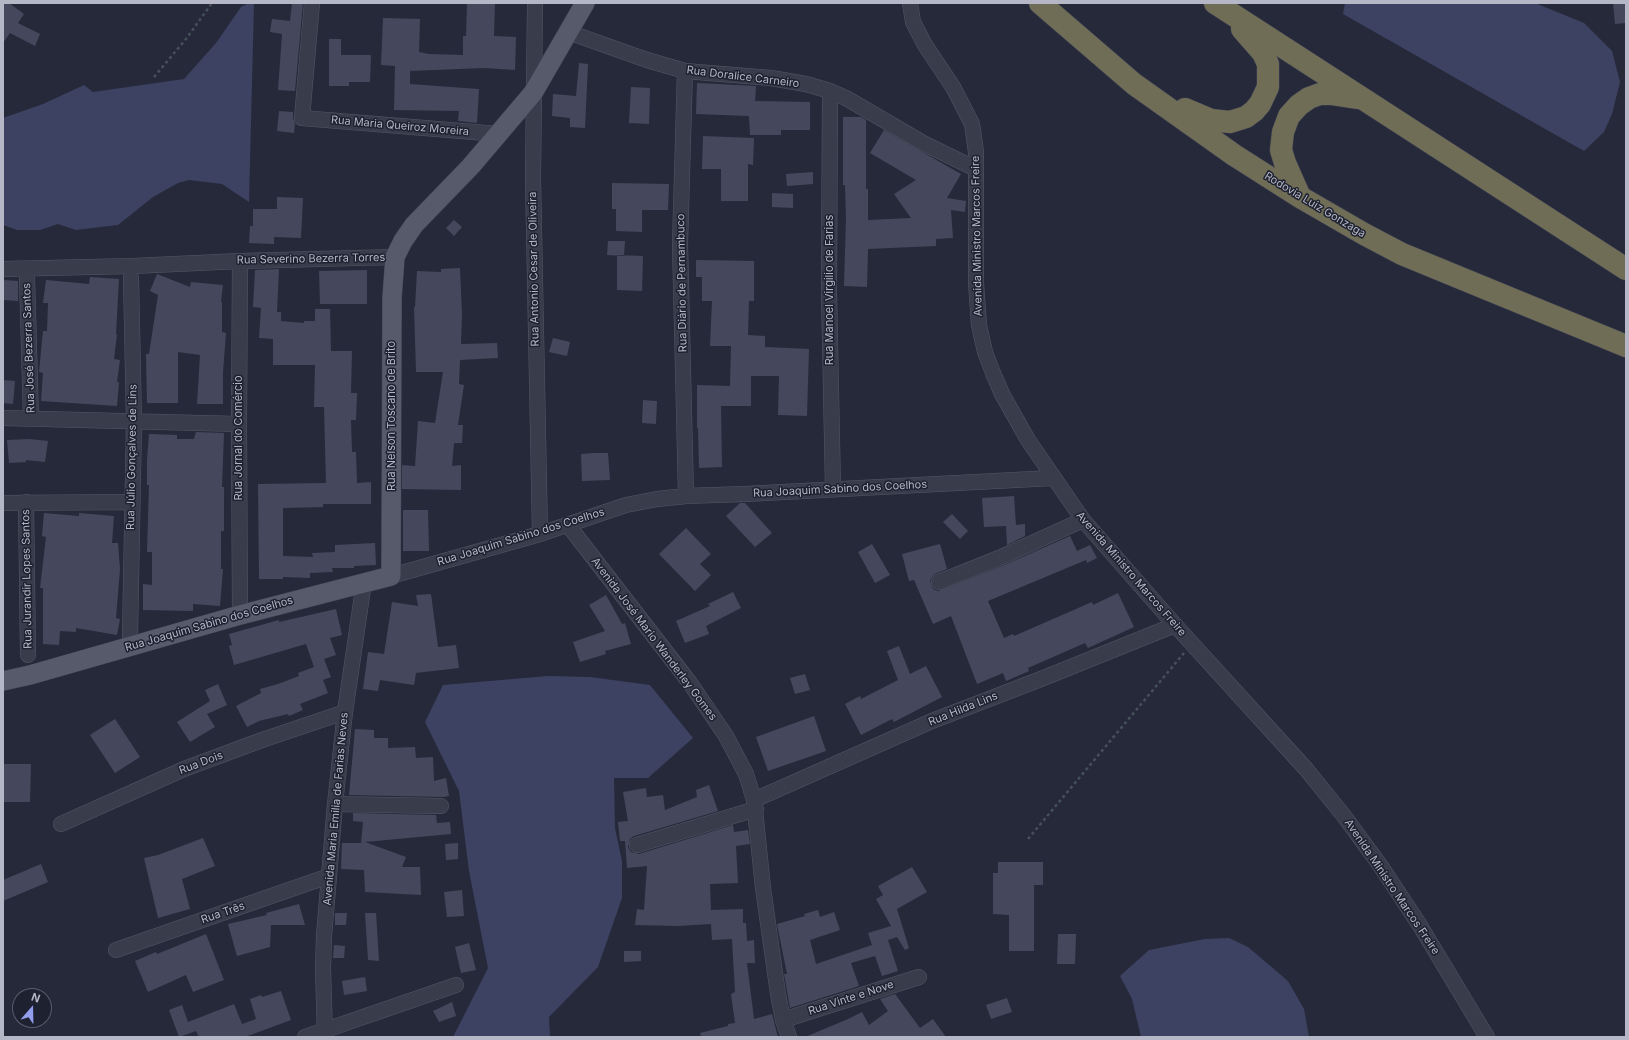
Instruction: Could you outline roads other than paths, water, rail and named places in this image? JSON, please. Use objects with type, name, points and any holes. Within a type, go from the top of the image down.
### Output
[{"type":"highway","name":"Rodovia Luiz Gonzaga","points":[[1040,3],[1134,84],[1234,154],[1300,197],[1402,254],[1626,346]]},
{"type":"highway","points":[[1134,84],[1211,120],[1230,122],[1246,117],[1254,111],[1265,95],[1268,87],[1269,70],[1267,59],[1257,45],[1218,5]]},
{"type":"highway","points":[[1218,5],[1626,269]]},
{"type":"highway","points":[[1300,197],[1281,150],[1282,132],[1292,111],[1309,98],[1320,94],[1332,94],[1362,99]]},
{"type":"main road","name":"Rua Severino Bezerra Torres","points":[[395,257],[403,241],[414,225],[471,166],[533,93],[585,3]]},
{"type":"main road","name":"Rua Nelson Toscano de Brito","points":[[391,576],[392,298],[395,257]]},
{"type":"main road","name":"Rua Joaquim Sabino dos Coelhos","points":[[3,681],[38,673],[240,615],[391,576]]},
{"type":"street","name":"Rua Maria Queiroz Moreira","points":[[312,3],[302,118],[498,134]]},
{"type":"street","name":"Rua Antonio Cesar de Oliveira","points":[[535,3],[533,209],[540,534]]},
{"type":"street","name":"Avenida Ministro Marcos Freire","points":[[910,3],[913,22],[925,45],[953,87],[972,124],[976,152],[976,283],[979,325],[985,352],[1002,394],[1028,440],[1083,520],[1192,644],[1306,769],[1344,816],[1380,865],[1419,924],[1487,1037]]},
{"type":"street","name":"Rua Doralice Carneiro","points":[[568,32],[626,53],[685,71],[771,78],[806,84],[830,91],[846,98],[923,143],[976,169]]},
{"type":"street","name":"Rua Diário de Pernambuco","points":[[685,71],[680,244],[686,496]]},
{"type":"street","name":"Rua Manoel Virgilio de Farias","points":[[830,91],[829,291],[833,489]]},
{"type":"street","name":"Rua Severino Bezerra Torres","points":[[3,269],[395,257]]},
{"type":"street","name":"Rua Jornal do Comércio","points":[[240,261],[240,615]]},
{"type":"street","name":"Rua José Bezerra Santos","points":[[27,277],[31,419]]},
{"type":"street","name":"Rua Júlio Gonçalves de Lins","points":[[130,636],[134,422],[131,278]]},
{"type":"street","points":[[3,418],[239,424]]},
{"type":"street","name":"Rua Joaquim Sabino dos Coelhos","points":[[391,576],[540,534],[626,505],[641,502],[686,496],[1053,478]]},
{"type":"street","name":"Rua Jurandir Lopes Santos","points":[[26,502],[28,655]]},
{"type":"street","points":[[3,503],[132,502]]},
{"type":"street","points":[[939,582],[999,558],[1083,520]]},
{"type":"street","name":"Avenida José Mario Wanderley Gomes","points":[[568,525],[695,690],[726,736],[746,774],[755,805],[764,895],[784,1032]]},
{"type":"street","name":"Avenida Maria Emilia de Farias Neves","points":[[325,1033],[324,936],[335,804],[345,712],[364,582]]},
{"type":"street","name":"Rua Hilda Lins","points":[[637,845],[755,805],[938,718],[1041,680],[1175,625]]},
{"type":"street","name":"Rua Dois","points":[[60,824],[184,769],[262,740],[345,712]]},
{"type":"street","points":[[335,804],[441,806]]},
{"type":"street","name":"Rua Três","points":[[116,950],[329,876]]},
{"type":"street","name":"Rua Vinte e Nove","points":[[784,1032],[919,977]]},
{"type":"street","points":[[305,1037],[325,1033],[456,985]]},
{"type":"water","points":[[249,3],[254,3],[249,202],[222,184],[189,180],[178,183],[153,197],[118,225],[76,230],[58,224],[40,230],[17,230],[3,225],[3,118],[43,104],[84,85],[93,92],[184,79],[216,43],[241,7]]},
{"type":"water","points":[[1345,3],[1535,3],[1584,23],[1612,51],[1620,82],[1612,114],[1604,132],[1584,151],[1343,14]]},
{"type":"water","points":[[548,676],[590,677],[650,685],[693,738],[648,778],[614,778],[615,828],[622,861],[622,898],[598,967],[549,1017],[550,1037],[453,1037],[488,968],[469,871],[459,791],[425,722],[443,685]]},
{"type":"water","points":[[1229,938],[1248,947],[1288,981],[1304,1009],[1309,1037],[1141,1037],[1132,999],[1120,976],[1149,950],[1205,939]]}]
